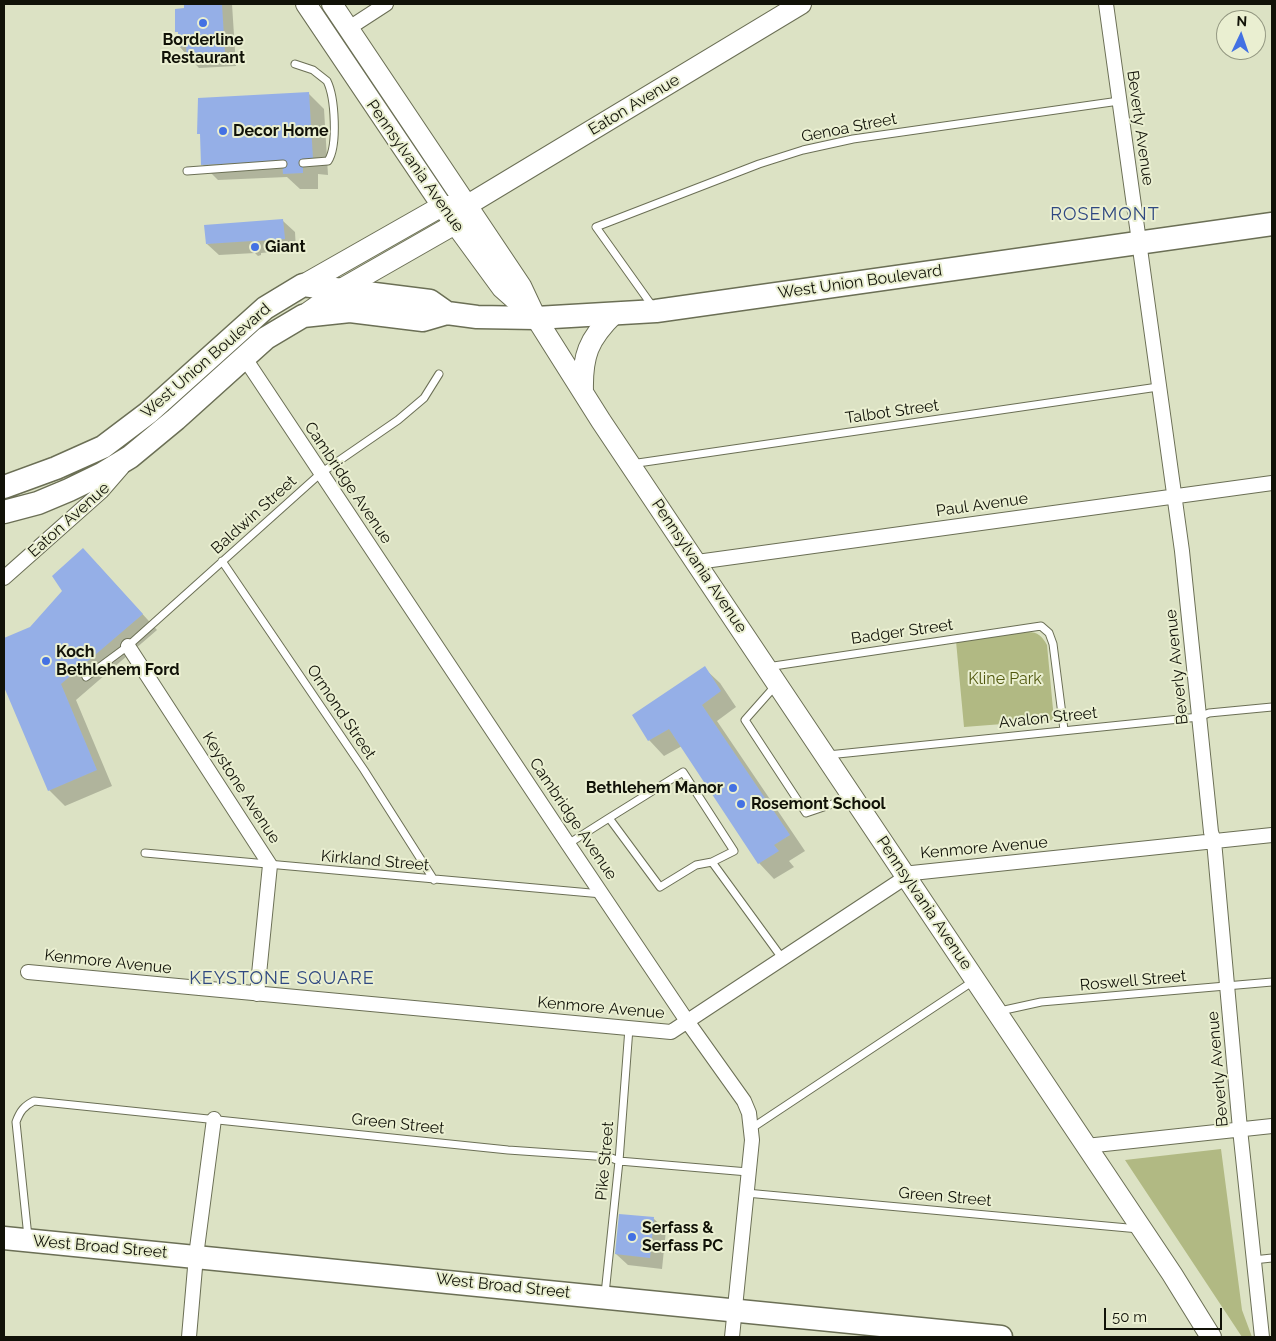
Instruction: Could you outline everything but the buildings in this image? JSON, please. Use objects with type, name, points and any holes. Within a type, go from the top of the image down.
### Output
[{"type":"main road","name":"West Union Boulevard","points":[[4,487],[56,468],[103,447],[148,413],[265,308],[303,285],[343,288],[430,301],[447,312],[477,317],[536,318],[615,314],[656,311],[1272,224]]},
{"type":"main road","name":"West Union Boulevard","points":[[4,512],[38,503],[69,490],[102,474],[130,457],[176,419],[266,338],[303,316],[350,311],[423,320],[447,312]]},
{"type":"main road","name":"West Broad Street","points":[[4,1238],[1001,1337]]},
{"type":"street","name":"Pennsylvania Avenue","points":[[306,4],[455,224],[502,288],[536,318]]},
{"type":"street","name":"Pennsylvania Avenue","points":[[332,4],[521,286],[536,318],[630,464],[826,755],[1211,1337]]},
{"type":"street","points":[[349,28],[386,4]]},
{"type":"street","name":"Eaton Avenue","points":[[303,316],[343,288],[455,224],[466,206],[801,4]]},
{"type":"street","name":"Beverly Avenue","points":[[1106,4],[1182,551],[1211,832],[1214,842],[1261,1333]]},
{"type":"street","points":[[303,285],[442,206],[466,206]]},
{"type":"street","points":[[583,392],[582,371],[585,353],[598,331],[615,314]]},
{"type":"street","name":"Cambridge Avenue","points":[[244,357],[568,844],[687,1021],[744,1101],[752,1128],[732,1337]]},
{"type":"street","name":"Eaton Avenue","points":[[6,575],[117,476],[130,457]]},
{"type":"street","name":"Paul Avenue","points":[[697,562],[1272,483]]},
{"type":"street","name":"Keystone Avenue","points":[[128,646],[270,866],[257,994]]},
{"type":"street","name":"Kenmore Avenue","points":[[28,972],[670,1032],[912,873],[1272,835]]},
{"type":"street","points":[[189,1337],[196,1256],[214,1119]]},
{"type":"street","points":[[1086,1146],[1272,1126]]},
{"type":"lane","points":[[295,64],[313,70],[328,81],[334,136],[334,150],[328,161],[303,163]]},
{"type":"lane","name":"Genoa Street","points":[[656,311],[596,227],[760,164],[802,150],[853,138],[1119,101]]},
{"type":"lane","points":[[187,171],[282,164]]},
{"type":"lane","name":"Baldwin Street","points":[[86,677],[128,646],[321,473],[398,420],[424,398],[439,374]]},
{"type":"lane","name":"Talbot Street","points":[[630,464],[1158,387]]},
{"type":"lane","name":"Ormond Street","points":[[222,561],[364,770],[434,880]]},
{"type":"lane","name":"Badger Street","points":[[772,675],[1041,626],[1049,633],[1054,644],[1064,730]]},
{"type":"lane","points":[[772,675],[745,720],[806,813],[853,796]]},
{"type":"lane","name":"Avalon Street","points":[[826,755],[1199,716],[1209,712],[1272,707]]},
{"type":"lane","points":[[568,844],[609,818],[683,772],[734,851],[712,862],[696,865],[660,887],[609,818]]},
{"type":"lane","name":"Kirkland Street","points":[[145,853],[270,866],[602,894]]},
{"type":"lane","points":[[712,862],[782,958]]},
{"type":"lane","points":[[752,1128],[975,980]]},
{"type":"lane","name":"Roswell Street","points":[[996,1012],[1041,1002],[1272,982]]},
{"type":"lane","name":"Pike Street","points":[[605,1297],[619,1161],[629,1028]]},
{"type":"lane","name":"Green Street","points":[[29,1240],[16,1122],[19,1112],[25,1105],[34,1101],[508,1150],[748,1172]]},
{"type":"lane","name":"Green Street","points":[[746,1193],[1142,1230]]},
{"type":"lane","points":[[1253,1260],[1272,1258]]},
{"type":"green space","name":"Kline Park","points":[[1028,632],[1039,635],[1047,645],[1054,720],[964,727],[956,641]]},
{"type":"green space","points":[[1221,1149],[1242,1310],[1252,1337],[1242,1337],[1125,1160]]},
{"type":"place","name":"Borderline Restaurant","points":[[203,23]]},
{"type":"place","name":"Decor Home","points":[[223,131]]},
{"type":"place","name":"Giant","points":[[255,247]]},
{"type":"place","name":"Koch Bethlehem Ford","points":[[46,661]]},
{"type":"place","name":"Bethlehem Manor","points":[[733,788]]},
{"type":"place","name":"Rosemont School","points":[[741,804]]},
{"type":"place","name":"Serfass & Serfass PC","points":[[632,1237]]},
{"type":"district","name":"ROSEMONT","points":[[1105,215]]},
{"type":"district","name":"KEYSTONE SQUARE","points":[[282,979]]}]
